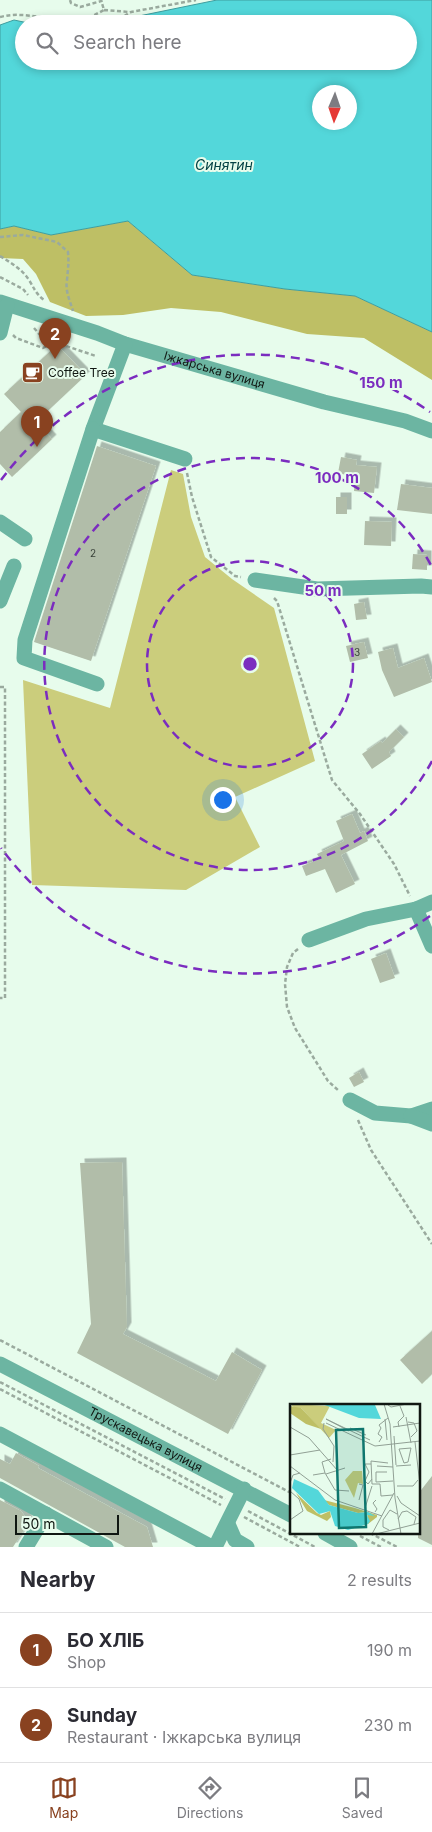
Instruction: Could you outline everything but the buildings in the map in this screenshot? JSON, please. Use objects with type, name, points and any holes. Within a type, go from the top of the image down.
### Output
[{"type":"street","points":[[3,304],[7,332]]},
{"type":"street","name":"Іжкарська вулиця","points":[[3,304],[125,344],[324,402],[406,421],[432,431]]},
{"type":"street","points":[[98,684],[24,658],[25,640],[93,429],[125,344]]},
{"type":"street","points":[[93,429],[185,459]]},
{"type":"street","points":[[0,522],[25,539]]},
{"type":"street","points":[[0,601],[14,566]]},
{"type":"street","points":[[255,580],[317,589],[421,586],[432,588]]},
{"type":"street","points":[[309,940],[366,919],[416,909],[432,902]]},
{"type":"street","points":[[416,909],[432,946]]},
{"type":"street","points":[[350,1100],[375,1113],[411,1116],[432,1124]]},
{"type":"street","points":[[411,1116],[432,1109]]},
{"type":"street","name":"Трускавецька вулиця","points":[[0,1364],[290,1514]]},
{"type":"street","points":[[0,1434],[214,1547],[244,1490]]},
{"type":"street","points":[[0,1489],[46,1514],[78,1540],[106,1547]]},
{"type":"street","points":[[233,1513],[236,1540],[247,1547]]},
{"type":"street","points":[[26,1547],[46,1514]]},
{"type":"street","points":[[327,1534],[350,1547]]},
{"type":"path","points":[[70,0],[71,3],[80,7],[105,0]]},
{"type":"path","points":[[101,0],[104,10]]},
{"type":"path","points":[[94,15],[104,10],[131,12],[196,0]]},
{"type":"path","points":[[126,15],[131,12]]},
{"type":"path","points":[[0,17],[15,15]]},
{"type":"path","points":[[0,237],[23,235],[57,242],[68,252],[69,268],[66,281],[68,296],[75,314],[68,312]]},
{"type":"path","points":[[0,256],[18,267],[28,279],[37,295],[48,304]]},
{"type":"path","points":[[7,332],[16,338],[43,348],[54,342],[96,356]]},
{"type":"path","points":[[185,459],[192,497],[211,556],[236,576],[255,580],[277,601],[332,780],[360,814],[394,864],[416,909]]},
{"type":"path","points":[[0,687],[5,687],[5,998],[0,998]]},
{"type":"path","points":[[309,940],[294,953],[287,967],[285,984],[287,1007],[295,1028],[328,1081],[350,1100],[371,1150],[432,1244]]},
{"type":"path","points":[[0,1340],[290,1492]]},
{"type":"path","points":[[0,1382],[233,1513],[315,1547]]},
{"type":"path","points":[[0,1389],[300,1547]]},
{"type":"path","points":[[356,1534],[381,1547]]},
{"type":"path","points":[[372,1534],[397,1547]]},
{"type":"green space","points":[[171,470],[183,474],[191,517],[205,557],[232,579],[274,608],[315,761],[235,797],[260,847],[186,890],[32,885],[23,680],[110,708]]},
{"type":"shaded area","points":[[128,221],[192,275],[285,289],[355,296],[432,332],[432,380],[364,338],[307,334],[221,312],[171,308],[123,315],[86,316],[50,302],[36,274],[23,259],[0,258],[0,229],[14,226],[51,235]]},
{"type":"water","name":"Синятин","points":[[217,0],[432,0],[432,332],[355,296],[285,289],[192,275],[128,221],[51,235],[14,226],[0,229],[0,25],[15,20],[15,70],[417,70],[417,15],[144,15]]},
{"type":"place","name":"Sunday","points":[[55,359]]},
{"type":"place","name":"Coffee Tree","points":[[32,373]]},
{"type":"place","name":"БО ХЛIБ","points":[[37,447]]}]
